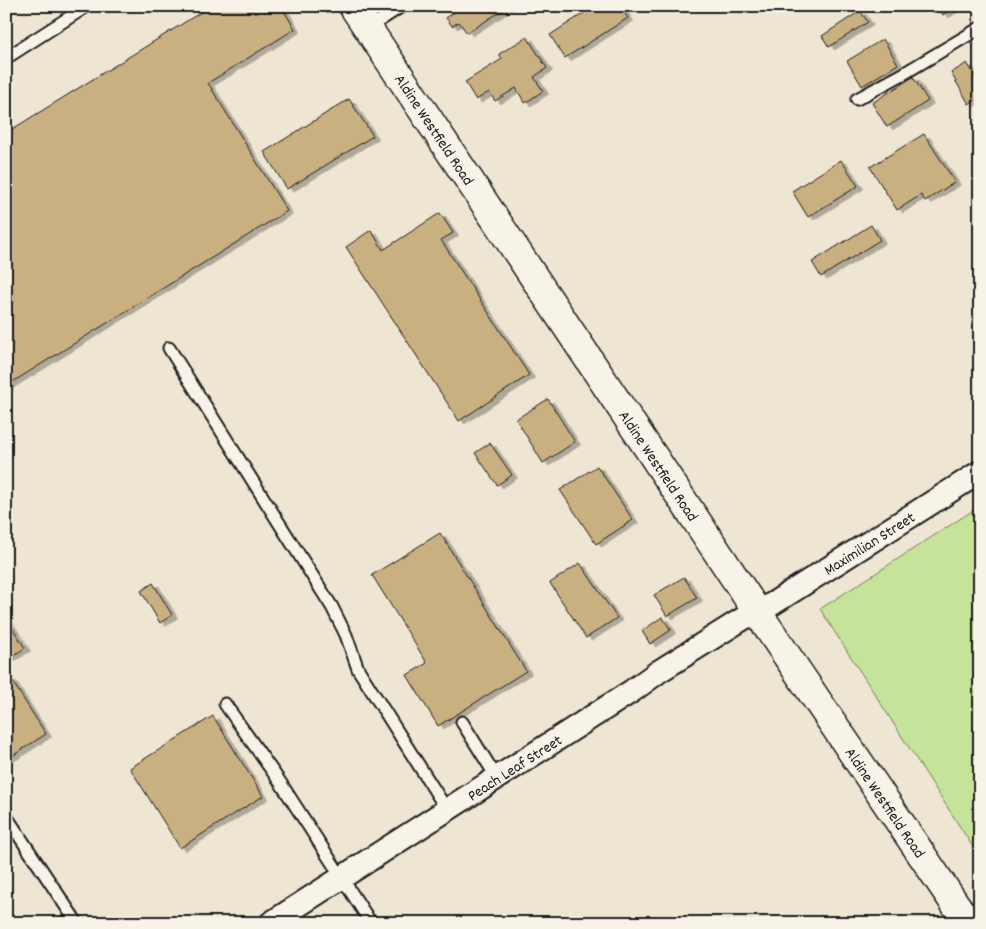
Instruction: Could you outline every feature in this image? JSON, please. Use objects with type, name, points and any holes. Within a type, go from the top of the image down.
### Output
[{"type":"main road","name":"Aldine Westfield Road","points":[[361,17],[758,613],[968,923]]},
{"type":"street","name":"Maximilian Street","points":[[758,613],[980,472]]},
{"type":"street","name":"Peach Leaf Street","points":[[271,923],[632,691],[658,672],[744,618],[758,613]]},
{"type":"lane","points":[[6,58],[87,6]]},
{"type":"lane","points":[[361,17],[402,6]]},
{"type":"lane","points":[[858,99],[980,28]]},
{"type":"lane","points":[[169,348],[332,606],[346,635],[358,668],[448,810]]},
{"type":"lane","points":[[225,704],[280,782],[371,923]]},
{"type":"lane","points":[[462,722],[497,778]]},
{"type":"lane","points":[[6,816],[77,923]]},
{"type":"green space","points":[[980,506],[980,858],[820,609]]},
{"type":"building","points":[[211,6],[281,6],[295,29],[208,83],[287,211],[6,386],[6,133]]},
{"type":"building","points":[[453,6],[509,6],[467,33],[459,22],[452,26],[446,18],[456,11]]},
{"type":"building","points":[[595,6],[620,6],[628,18],[565,58],[550,35]]},
{"type":"building","points":[[937,6],[957,6],[943,15]]},
{"type":"building","points":[[860,11],[868,22],[829,47],[822,36]]},
{"type":"building","points":[[527,37],[547,68],[534,77],[543,91],[525,103],[516,88],[495,101],[489,92],[476,100],[465,82],[502,59],[499,54]]},
{"type":"building","points":[[883,39],[898,64],[862,86],[847,61]]},
{"type":"building","points":[[967,63],[980,83],[980,97],[969,104],[951,73]]},
{"type":"building","points":[[913,77],[928,101],[887,127],[872,103]]},
{"type":"building","points":[[349,99],[373,136],[287,189],[264,152]]},
{"type":"building","points":[[924,134],[955,182],[925,201],[921,195],[897,210],[870,167]]},
{"type":"building","points":[[841,160],[858,186],[808,217],[792,191]]},
{"type":"building","points":[[440,213],[453,233],[441,240],[529,375],[459,421],[346,247],[371,230],[383,250]]},
{"type":"building","points":[[871,225],[880,240],[821,277],[812,262]]},
{"type":"building","points":[[548,399],[575,442],[543,463],[516,419]]},
{"type":"building","points":[[490,443],[512,475],[497,485],[475,453]]},
{"type":"building","points":[[597,466],[633,520],[596,544],[560,490]]},
{"type":"building","points":[[440,533],[526,671],[438,726],[407,675],[427,663],[372,575]]},
{"type":"building","points":[[580,563],[617,618],[586,638],[550,583]]},
{"type":"building","points":[[684,577],[697,598],[667,616],[654,595]]},
{"type":"building","points":[[153,583],[172,615],[160,623],[141,591]]},
{"type":"building","points":[[662,617],[671,630],[650,644],[642,631]]},
{"type":"building","points":[[6,618],[25,648],[6,660]]},
{"type":"building","points":[[10,678],[46,734],[6,760],[6,681]]},
{"type":"building","points":[[213,716],[263,796],[180,848],[130,768]]}]
